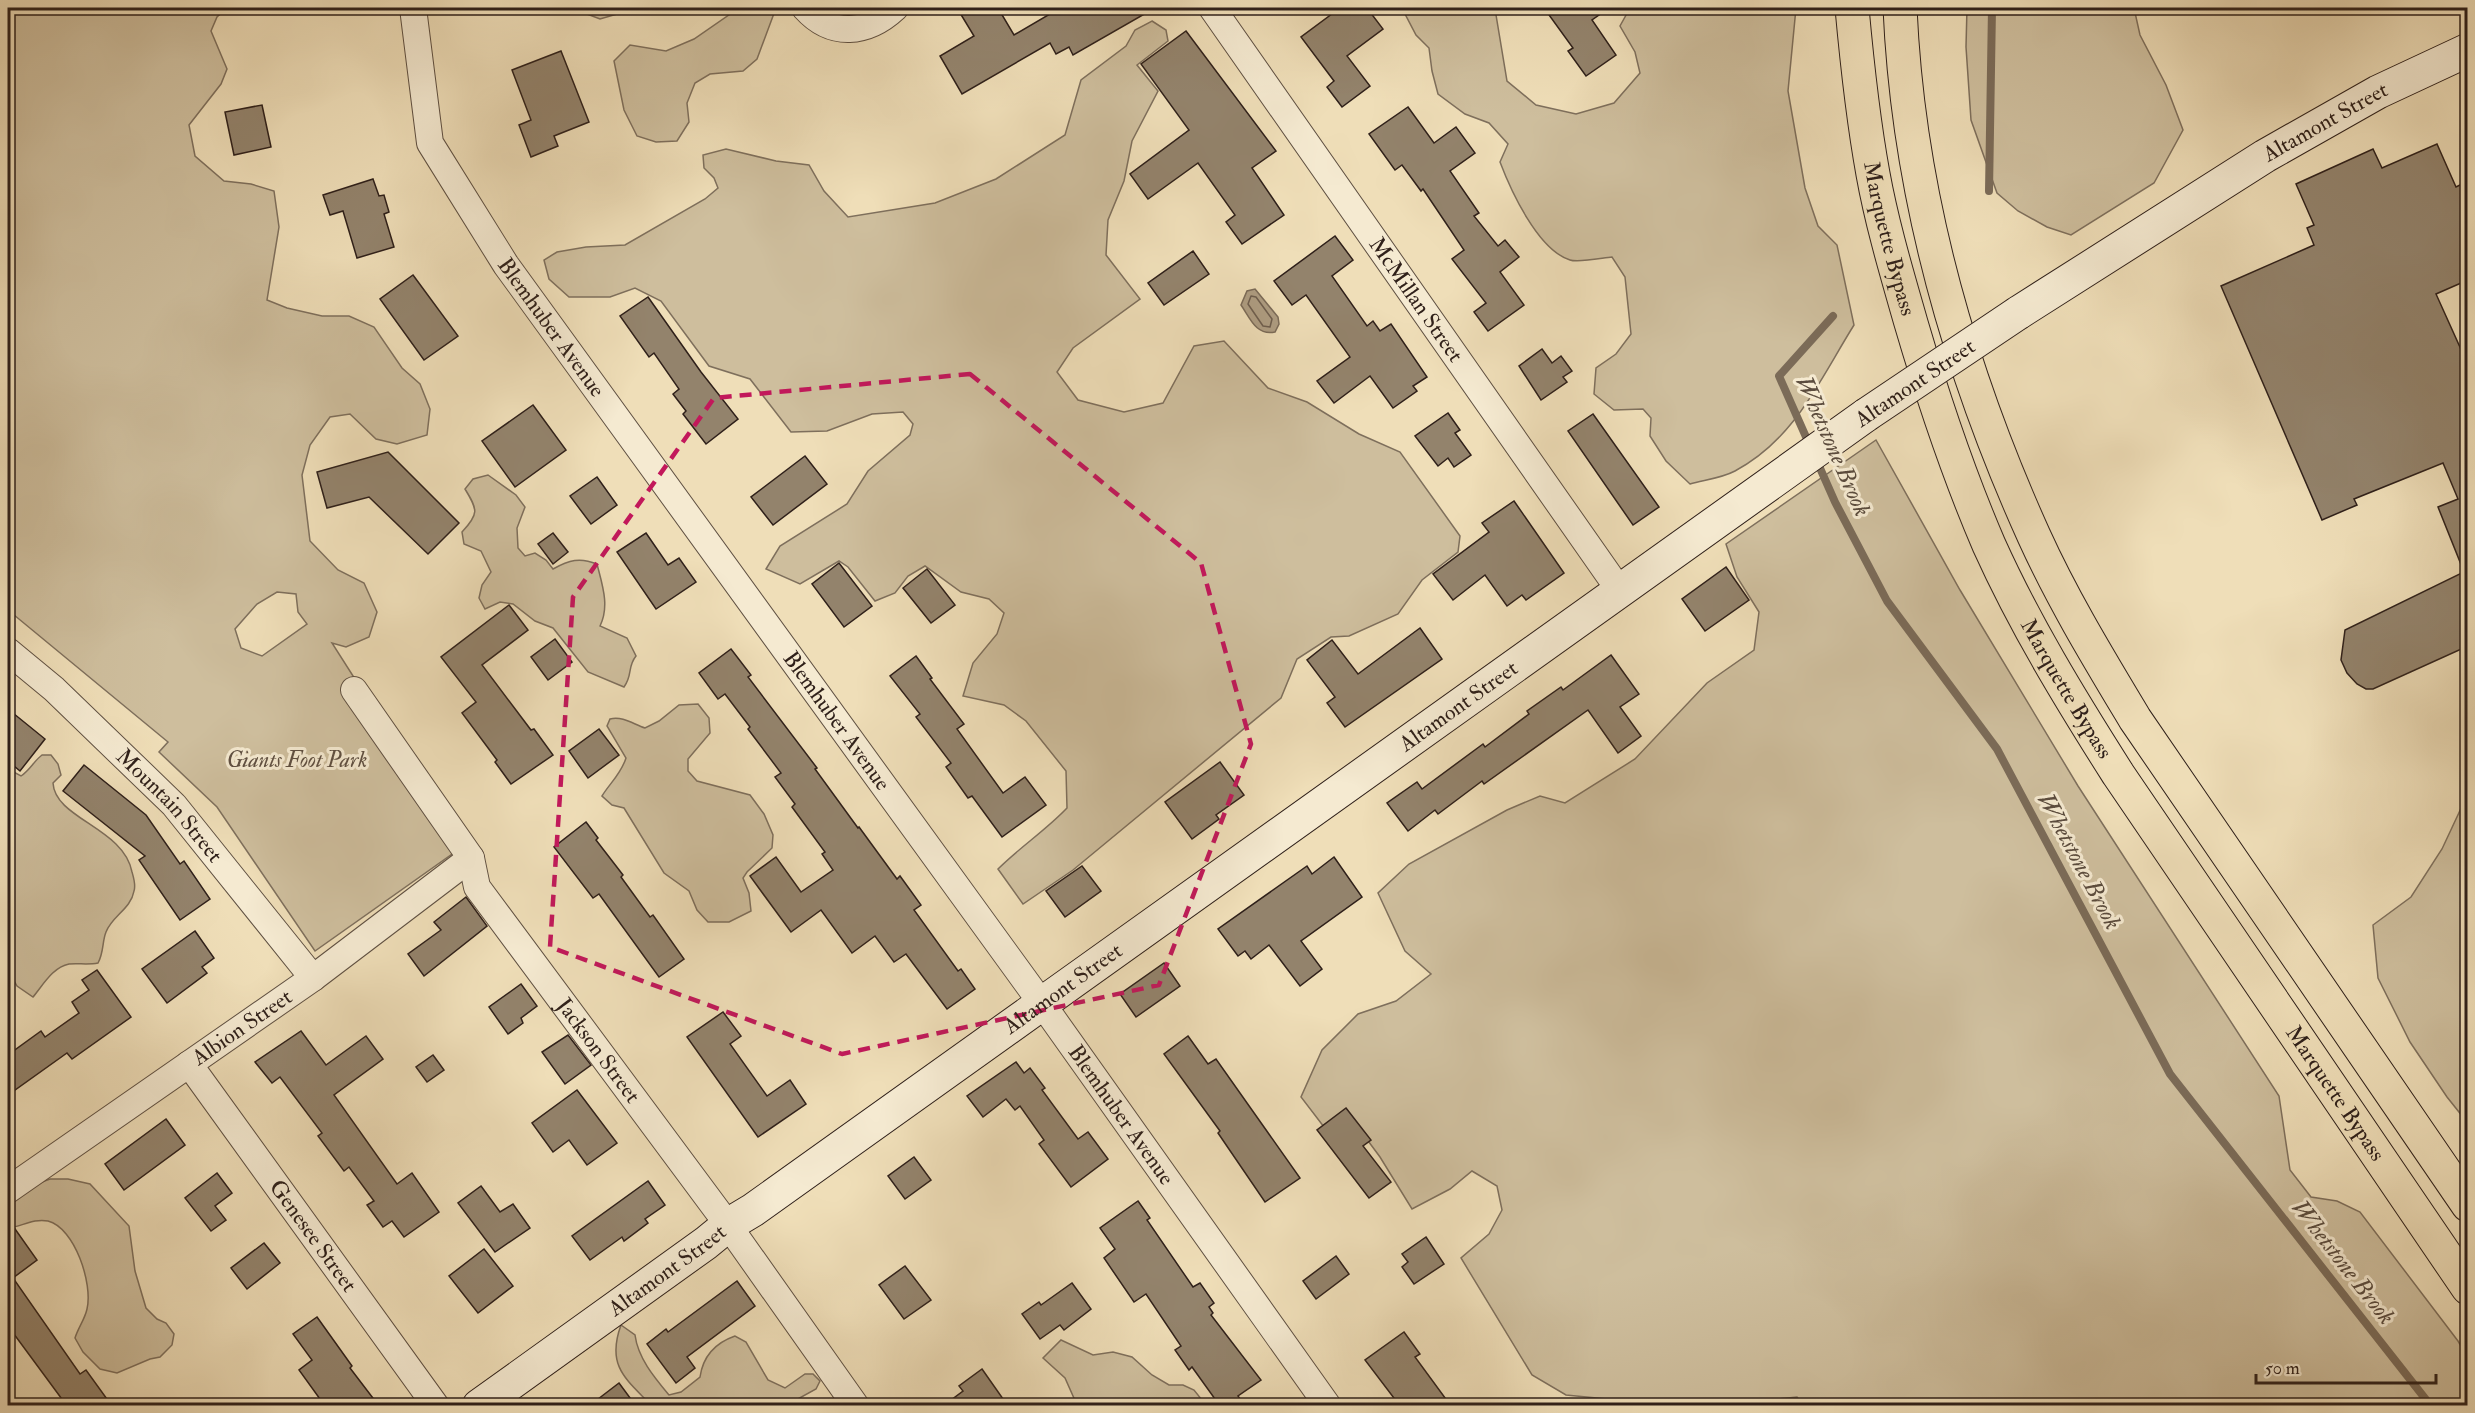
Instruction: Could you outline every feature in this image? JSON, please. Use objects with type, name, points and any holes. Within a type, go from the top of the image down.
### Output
[{"type":"highway","name":"Marquette Bypass","points":[[1852,8],[1866,131],[1874,175],[1889,244],[1929,385],[1989,544],[2026,621],[2067,694],[2118,774],[2468,1288]]},
{"type":"highway","name":"Marquette Bypass","points":[[1900,8],[1917,166],[1942,282],[1997,446],[2035,537],[2091,646],[2135,719],[2468,1205]]},
{"type":"street","name":"Blemhuber Avenue","points":[[413,8],[430,143],[506,265],[1042,1003],[1328,1406]]},
{"type":"street","points":[[805,8],[829,26],[848,30],[866,28],[883,19],[895,8]]},
{"type":"street","name":"McMillan Street","points":[[1212,8],[1620,591]]},
{"type":"street","name":"Altamont Street","points":[[479,1406],[706,1244],[728,1225],[753,1210],[1866,415],[2018,313],[2265,156],[2378,92],[2468,50]]},
{"type":"street","name":"Mountain Street","points":[[8,651],[54,689],[174,805],[313,978]]},
{"type":"street","name":"Jackson Street","points":[[354,690],[471,858],[477,887],[728,1225],[856,1406]]},
{"type":"street","name":"Albion Street","points":[[8,1190],[313,978],[471,858]]},
{"type":"street","name":"Genesee Street","points":[[189,1064],[436,1406]]},
{"type":"highlighted area","points":[[970,374],[1201,563],[1251,744],[1159,985],[842,1054],[550,947],[573,597],[714,398]]},
{"type":"green space","name":"Giants Foot Park","points":[[8,8],[227,8],[217,17],[211,31],[227,69],[221,84],[189,125],[195,156],[224,181],[251,184],[274,191],[279,227],[267,300],[287,308],[322,316],[349,316],[374,327],[402,368],[420,384],[430,409],[427,435],[397,444],[376,439],[350,414],[330,417],[310,445],[302,475],[310,541],[338,570],[364,583],[377,612],[369,637],[346,647],[332,643],[462,847],[315,951],[217,807],[159,752],[168,742],[8,610]],"holes":[[[277,592],[296,594],[298,612],[307,624],[262,656],[241,648],[235,629],[257,604]]]},
{"type":"green space","points":[[571,8],[638,8],[600,19]]},
{"type":"green space","points":[[739,8],[776,8],[757,59],[743,71],[710,74],[695,83],[687,103],[689,122],[677,141],[656,142],[637,136],[624,110],[614,61],[630,45],[666,51],[694,39]]},
{"type":"green space","points":[[1407,8],[1493,8],[1507,81],[1536,105],[1576,114],[1614,103],[1640,73],[1635,52],[1620,26],[1630,8],[1796,8],[1788,91],[1805,188],[1818,226],[1837,245],[1854,325],[1817,387],[1790,426],[1756,458],[1730,473],[1690,484],[1666,461],[1650,436],[1651,418],[1643,409],[1614,410],[1594,394],[1596,368],[1616,354],[1631,334],[1625,277],[1612,257],[1574,261],[1558,254],[1547,245],[1527,218],[1500,162],[1508,144],[1489,123],[1465,114],[1438,94],[1429,48],[1416,35],[1404,12]]},
{"type":"green space","points":[[1967,8],[2134,8],[2140,35],[2166,85],[2183,130],[2154,183],[2071,235],[2047,227],[2018,211],[1997,193],[1971,120],[1966,47]]},
{"type":"green space","points":[[1152,21],[1166,30],[1168,41],[1137,65],[1158,91],[1132,141],[1124,181],[1108,220],[1106,255],[1140,299],[1073,348],[1057,372],[1078,400],[1124,412],[1163,403],[1194,346],[1224,341],[1268,388],[1307,402],[1359,434],[1400,452],[1460,536],[1458,552],[1422,580],[1398,614],[1349,636],[1331,637],[1297,659],[1281,698],[1073,870],[1023,904],[998,869],[1067,808],[1066,771],[1026,721],[1004,705],[963,696],[973,663],[997,634],[1004,613],[989,599],[961,592],[925,566],[908,576],[895,593],[875,601],[848,567],[839,561],[800,584],[766,569],[780,546],[847,504],[868,471],[910,435],[913,424],[903,412],[872,414],[827,431],[791,432],[750,379],[709,366],[661,301],[635,288],[610,297],[569,297],[549,279],[544,260],[557,252],[586,247],[625,245],[705,199],[718,188],[714,178],[704,168],[703,155],[726,149],[776,161],[809,165],[824,191],[848,217],[935,203],[996,179],[1065,135],[1081,80],[1126,46],[1135,30]]},
{"type":"green space","points":[[1876,440],[1960,590],[2078,786],[2279,1096],[2290,1170],[2311,1197],[2337,1201],[2360,1212],[2458,1341],[2467,1356],[2467,1405],[1804,1406],[1797,1397],[1768,1400],[1762,1405],[1626,1406],[1617,1400],[1566,1395],[1532,1375],[1461,1258],[1489,1234],[1502,1210],[1497,1186],[1472,1171],[1450,1189],[1412,1209],[1380,1157],[1360,1130],[1324,1127],[1301,1097],[1322,1050],[1358,1014],[1396,1001],[1431,974],[1405,951],[1378,893],[1409,864],[1507,810],[1540,796],[1565,803],[1635,759],[1707,683],[1754,650],[1759,612],[1737,577],[1726,544]]},
{"type":"green space","points":[[488,475],[516,495],[525,507],[517,528],[518,548],[525,556],[535,553],[546,560],[553,569],[575,560],[597,564],[605,603],[600,626],[627,638],[636,656],[624,687],[588,672],[553,628],[535,621],[513,604],[500,602],[485,609],[479,598],[482,585],[491,572],[481,551],[464,544],[462,532],[475,512],[465,489],[473,479]]},
{"type":"green space","points":[[698,704],[709,718],[710,733],[688,759],[688,771],[697,781],[750,795],[764,814],[773,835],[772,848],[743,878],[749,893],[751,911],[729,922],[708,922],[697,910],[689,891],[664,873],[624,808],[612,805],[602,796],[626,758],[607,726],[610,719],[624,719],[645,728],[659,721],[679,705]]},
{"type":"green space","points":[[42,755],[51,755],[58,764],[61,775],[53,783],[57,795],[65,806],[117,845],[126,857],[135,886],[129,903],[112,921],[106,932],[98,963],[63,966],[49,977],[33,997],[17,986],[8,970],[8,769],[21,776]]},
{"type":"green space","points":[[2467,799],[2467,1122],[2410,1042],[2378,978],[2373,925],[2411,897],[2442,849]]},
{"type":"green space","points":[[50,1179],[68,1179],[90,1184],[129,1226],[135,1271],[146,1308],[157,1319],[166,1323],[174,1334],[172,1345],[160,1357],[117,1373],[100,1369],[83,1352],[75,1338],[87,1309],[87,1286],[74,1245],[58,1226],[48,1221],[37,1221],[8,1228],[8,1203],[23,1189]]},
{"type":"green space","points":[[621,1325],[635,1335],[639,1352],[652,1374],[669,1395],[681,1392],[700,1377],[711,1351],[722,1342],[735,1336],[746,1342],[768,1380],[785,1388],[805,1374],[813,1374],[820,1381],[816,1389],[787,1405],[651,1405],[627,1379],[617,1361],[617,1339]]},
{"type":"green space","points":[[1061,1340],[1093,1355],[1113,1352],[1132,1357],[1152,1375],[1169,1385],[1183,1385],[1194,1390],[1206,1405],[1077,1405],[1065,1378],[1043,1358]]},
{"type":"water","points":[[1255,289],[1278,317],[1279,324],[1275,332],[1268,333],[1258,329],[1241,305],[1247,291]]},
{"type":"building","points":[[957,8],[998,8],[1014,35],[1050,14],[1046,8],[1155,8],[1073,55],[1069,47],[1056,54],[1050,43],[962,94],[940,56],[974,36]]},
{"type":"building","points":[[1340,8],[1367,8],[1383,29],[1347,56],[1370,86],[1342,107],[1327,87],[1334,81],[1301,37]]},
{"type":"building","points":[[1544,8],[1609,8],[1592,20],[1616,55],[1586,76],[1568,51],[1573,48]]},
{"type":"building","points":[[1186,31],[1276,151],[1252,168],[1284,215],[1242,244],[1226,222],[1235,215],[1198,163],[1148,199],[1130,174],[1189,130],[1141,64]]},
{"type":"building","points":[[561,51],[589,122],[554,136],[558,146],[531,157],[519,125],[531,120],[512,70]]},
{"type":"building","points":[[262,105],[271,147],[234,155],[225,112]]},
{"type":"building","points":[[1408,107],[1434,143],[1456,127],[1475,153],[1450,171],[1479,213],[1474,216],[1498,246],[1505,240],[1519,257],[1500,272],[1524,305],[1488,331],[1474,312],[1486,303],[1452,259],[1464,250],[1423,189],[1421,191],[1402,165],[1395,170],[1369,134]]},
{"type":"building","points":[[2437,144],[2456,187],[2468,181],[2468,280],[2436,294],[2468,365],[2468,646],[2373,689],[2366,689],[2357,684],[2347,673],[2341,660],[2345,630],[2464,572],[2438,507],[2458,499],[2443,463],[2354,499],[2357,505],[2322,520],[2221,286],[2314,245],[2307,228],[2314,225],[2296,184],[2373,149],[2382,168]]},
{"type":"building","points":[[373,179],[379,196],[384,195],[389,212],[384,214],[394,247],[357,258],[343,211],[330,215],[323,195]]},
{"type":"building","points":[[1335,236],[1353,260],[1332,276],[1367,326],[1373,321],[1380,331],[1391,324],[1427,377],[1413,386],[1417,391],[1393,408],[1370,376],[1334,403],[1317,381],[1350,357],[1306,295],[1292,305],[1274,281]]},
{"type":"building","points":[[1193,251],[1209,274],[1164,305],[1148,283]]},
{"type":"building","points":[[413,275],[458,336],[424,360],[380,299]]},
{"type":"building","points":[[648,297],[701,372],[738,419],[706,444],[683,414],[686,411],[673,394],[679,389],[654,353],[649,357],[620,316]]},
{"type":"building","points":[[1542,349],[1552,363],[1561,356],[1572,371],[1563,377],[1567,382],[1541,400],[1519,366]]},
{"type":"building","points":[[533,405],[566,450],[515,487],[482,441]]},
{"type":"building","points":[[1448,413],[1460,430],[1455,433],[1471,455],[1454,467],[1448,458],[1438,466],[1415,436]]},
{"type":"building","points":[[1593,414],[1659,507],[1633,525],[1568,431]]},
{"type":"building","points":[[388,452],[459,523],[428,554],[369,497],[327,508],[317,472]]},
{"type":"building","points":[[805,456],[827,484],[773,525],[751,497]]},
{"type":"building","points":[[597,477],[617,505],[591,524],[570,496]]},
{"type":"building","points":[[1514,501],[1564,573],[1526,600],[1522,595],[1507,606],[1485,575],[1453,600],[1433,574],[1489,532],[1482,523]]},
{"type":"building","points":[[553,533],[568,552],[553,564],[538,544]]},
{"type":"building","points":[[646,533],[668,565],[679,558],[696,582],[656,609],[617,552]]},
{"type":"building","points":[[839,563],[872,606],[844,627],[812,584]]},
{"type":"building","points":[[1726,567],[1749,600],[1705,631],[1682,599]]},
{"type":"building","points":[[927,569],[955,605],[931,623],[903,588]]},
{"type":"building","points":[[509,605],[528,630],[482,665],[553,755],[511,784],[495,762],[497,760],[462,713],[476,702],[441,657]]},
{"type":"building","points":[[1420,628],[1442,659],[1345,727],[1327,703],[1335,697],[1307,660],[1332,640],[1358,674]]},
{"type":"building","points":[[555,639],[572,662],[548,680],[531,657]]},
{"type":"building","points":[[731,649],[751,675],[748,677],[817,768],[815,769],[858,828],[897,879],[900,876],[921,905],[914,910],[958,971],[961,969],[975,989],[947,1009],[906,954],[894,962],[875,936],[852,953],[821,910],[791,932],[750,876],[776,857],[801,892],[833,870],[822,854],[825,852],[792,807],[795,804],[775,777],[781,773],[748,729],[750,727],[725,694],[718,699],[699,673]]},
{"type":"building","points":[[1611,655],[1639,694],[1620,707],[1641,736],[1618,753],[1588,710],[1484,784],[1482,781],[1438,814],[1435,810],[1408,831],[1387,803],[1417,782],[1422,789],[1483,744],[1485,747],[1529,714],[1527,711],[1561,687],[1563,690]]},
{"type":"building","points":[[916,656],[932,678],[930,679],[964,724],[957,729],[1003,793],[1025,777],[1046,805],[1002,837],[972,796],[968,798],[946,767],[951,763],[916,717],[920,714],[890,676]]},
{"type":"building","points":[[8,709],[45,739],[20,771],[8,761]]},
{"type":"building","points":[[599,729],[619,755],[588,778],[569,751]]},
{"type":"building","points":[[1220,762],[1244,795],[1216,815],[1219,819],[1192,839],[1165,802]]},
{"type":"building","points":[[84,765],[146,815],[180,864],[184,861],[210,899],[180,920],[139,860],[145,856],[63,791]]},
{"type":"building","points":[[586,822],[598,838],[596,840],[623,875],[621,877],[650,917],[653,915],[684,959],[659,977],[599,894],[593,898],[554,847]]},
{"type":"building","points":[[1334,857],[1362,897],[1301,941],[1322,969],[1300,986],[1269,945],[1251,959],[1245,951],[1238,956],[1218,929],[1307,866],[1312,874]]},
{"type":"building","points":[[1082,866],[1101,891],[1065,917],[1046,891]]},
{"type":"building","points":[[466,897],[487,926],[424,976],[408,954],[441,930],[434,922]]},
{"type":"building","points":[[195,931],[214,958],[202,967],[207,973],[167,1003],[142,969]]},
{"type":"building","points":[[1164,963],[1180,986],[1136,1017],[1120,994]]},
{"type":"building","points":[[97,970],[131,1017],[72,1059],[67,1053],[8,1095],[8,1055],[41,1031],[45,1037],[79,1013],[72,1002],[89,990],[82,980]]},
{"type":"building","points":[[521,984],[537,1006],[521,1018],[523,1023],[508,1034],[489,1007]]},
{"type":"building","points":[[723,1012],[741,1036],[730,1044],[767,1096],[790,1080],[806,1104],[758,1137],[687,1037]]},
{"type":"building","points":[[301,1031],[326,1065],[366,1036],[383,1059],[334,1095],[397,1184],[412,1173],[439,1212],[404,1237],[392,1221],[383,1227],[367,1205],[374,1201],[349,1167],[344,1171],[318,1136],[322,1133],[280,1077],[272,1083],[255,1062]]},
{"type":"building","points":[[568,1035],[591,1065],[565,1084],[542,1052]]},
{"type":"building","points":[[1188,1036],[1208,1064],[1216,1059],[1300,1178],[1265,1202],[1218,1133],[1220,1131],[1164,1054]]},
{"type":"building","points":[[433,1055],[444,1070],[427,1082],[416,1067]]},
{"type":"building","points":[[1016,1062],[1024,1073],[1030,1068],[1045,1088],[1042,1090],[1078,1139],[1088,1132],[1108,1159],[1071,1187],[1039,1144],[1044,1140],[1020,1106],[1015,1110],[1006,1099],[983,1117],[967,1096]]},
{"type":"building","points":[[577,1090],[617,1143],[587,1165],[569,1140],[553,1152],[532,1123]]},
{"type":"building","points":[[1346,1108],[1371,1140],[1363,1146],[1391,1182],[1369,1198],[1317,1130]]},
{"type":"building","points":[[166,1119],[185,1145],[124,1190],[105,1164]]},
{"type":"building","points":[[914,1157],[931,1180],[905,1199],[888,1176]]},
{"type":"building","points":[[217,1173],[232,1193],[215,1206],[226,1220],[211,1231],[185,1198]]},
{"type":"building","points":[[648,1181],[665,1205],[645,1219],[648,1223],[624,1241],[622,1237],[590,1260],[572,1236]]},
{"type":"building","points":[[481,1186],[500,1212],[513,1204],[530,1228],[495,1252],[458,1203]]},
{"type":"building","points":[[1138,1201],[1150,1218],[1147,1220],[1193,1287],[1200,1283],[1214,1303],[1209,1307],[1213,1313],[1211,1315],[1261,1380],[1238,1396],[1245,1406],[1220,1406],[1192,1367],[1189,1370],[1175,1350],[1181,1346],[1146,1294],[1134,1302],[1104,1258],[1115,1249],[1100,1228]]},
{"type":"building","points":[[8,1219],[37,1260],[13,1278],[80,1374],[86,1370],[112,1406],[67,1406],[8,1326]]},
{"type":"building","points":[[1426,1237],[1444,1264],[1414,1284],[1402,1267],[1408,1262],[1402,1254]]},
{"type":"building","points":[[264,1243],[280,1263],[247,1289],[231,1268]]},
{"type":"building","points":[[484,1249],[513,1286],[478,1313],[449,1276]]},
{"type":"building","points":[[1336,1256],[1349,1274],[1316,1299],[1303,1281]]},
{"type":"building","points":[[905,1266],[931,1300],[904,1319],[879,1285]]},
{"type":"building","points":[[737,1281],[755,1306],[687,1357],[695,1368],[676,1383],[647,1344],[666,1329],[668,1332]]},
{"type":"building","points":[[1072,1283],[1091,1309],[1064,1330],[1060,1325],[1040,1339],[1022,1314],[1039,1302],[1041,1305]]},
{"type":"building","points":[[317,1317],[352,1366],[350,1368],[379,1406],[325,1406],[299,1370],[312,1360],[293,1334]]},
{"type":"building","points":[[1404,1332],[1420,1354],[1415,1357],[1451,1406],[1400,1406],[1365,1360]]},
{"type":"building","points":[[982,1369],[1008,1406],[943,1406],[963,1391],[959,1386]]},
{"type":"building","points":[[619,1383],[636,1406],[589,1406]]},
{"type":"waterway","name":"Whetstone Brook","points":[[1989,191],[1992,8]]},
{"type":"waterway","name":"Whetstone Brook","points":[[1810,446],[1779,376],[1833,316]]},
{"type":"waterway","name":"Whetstone Brook","points":[[1816,459],[1835,502],[1887,601],[1997,749],[2170,1074],[2431,1406]]}]
